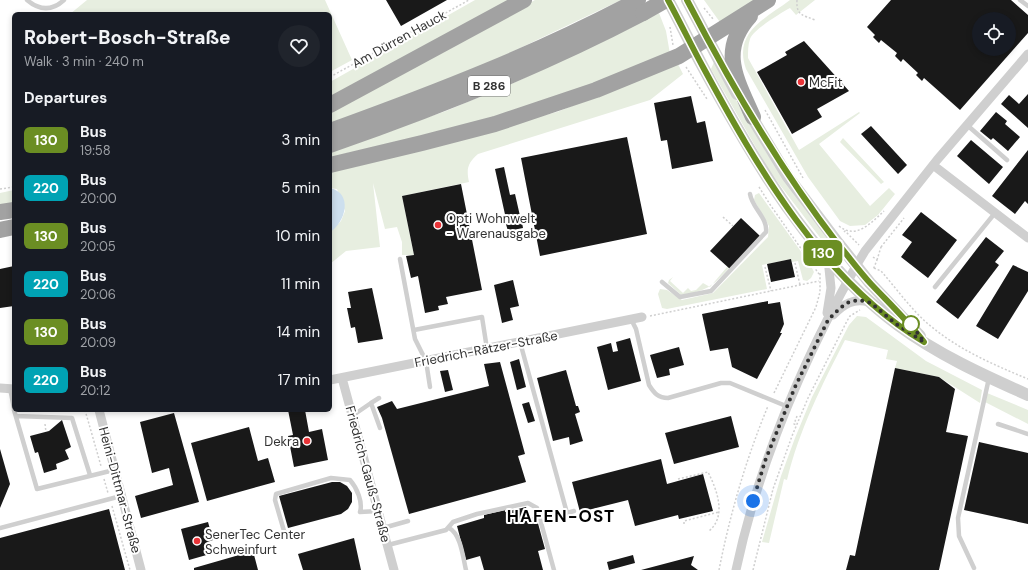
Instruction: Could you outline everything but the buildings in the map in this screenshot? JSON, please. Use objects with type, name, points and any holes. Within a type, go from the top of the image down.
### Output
[{"type":"highway","points":[[332,104],[524,0]]},
{"type":"highway","name":"B 286","points":[[332,130],[442,89],[639,5],[669,3]]},
{"type":"highway","points":[[332,165],[422,144],[532,112],[632,75],[693,48],[762,4]]},
{"type":"highway","points":[[757,111],[734,72],[732,46],[738,31],[762,4]]},
{"type":"highway","name":"B 286","points":[[332,145],[459,98],[524,71],[639,5]]},
{"type":"highway","points":[[0,212],[12,210]]},
{"type":"highway","points":[[0,230],[12,227]]},
{"type":"street","points":[[688,2],[734,90],[757,111],[788,177],[856,266],[924,342]]},
{"type":"street","points":[[669,3],[766,177],[828,259],[871,303],[896,324],[924,342],[989,378],[1028,395]]},
{"type":"street","points":[[736,570],[757,488],[786,406],[848,280],[865,251],[933,165],[1028,54]]},
{"type":"street","points":[[933,165],[1028,238]]},
{"type":"street","points":[[826,323],[831,288],[828,259]]},
{"type":"street","points":[[826,323],[849,302],[859,300],[871,303]]},
{"type":"street","name":"Friedrich-Rätzer-Straße","points":[[332,380],[642,317]]},
{"type":"street","name":"Friedrich-Gauß-Straße","points":[[342,378],[394,570]]},
{"type":"street","points":[[0,388],[12,388]]},
{"type":"street","name":"Heini-Dittmar-Straße","points":[[100,412],[141,570]]},
{"type":"lane","points":[[27,0],[34,6],[44,9],[55,8],[64,0]]},
{"type":"lane","points":[[1020,0],[1028,6]]},
{"type":"lane","points":[[967,125],[1007,160]]},
{"type":"lane","points":[[662,282],[680,297],[711,291],[766,232],[766,224],[752,204],[750,194]]},
{"type":"lane","points":[[935,287],[995,212]]},
{"type":"lane","points":[[400,259],[416,339],[426,361],[430,387]]},
{"type":"lane","points":[[414,330],[482,317],[487,349]]},
{"type":"lane","points":[[631,319],[636,329],[649,385],[653,392],[660,397],[668,398],[721,383],[730,383],[786,406]]},
{"type":"lane","points":[[520,342],[567,513],[574,511]]},
{"type":"lane","points":[[974,568],[959,536],[958,523],[989,378]]},
{"type":"lane","points":[[352,416],[379,398]]},
{"type":"lane","points":[[371,403],[380,428]]},
{"type":"lane","points":[[15,412],[37,489],[114,470]]},
{"type":"lane","points":[[16,416],[72,418],[90,475]]},
{"type":"lane","points":[[998,424],[1028,434]]},
{"type":"lane","points":[[288,534],[284,531],[275,500],[276,494],[332,478],[350,480],[355,485],[362,506],[360,512],[378,511]]},
{"type":"lane","points":[[0,528],[121,496]]},
{"type":"lane","points":[[388,545],[449,528],[453,522],[477,514],[528,503],[537,508],[554,570]]},
{"type":"lane","points":[[383,528],[408,521]]},
{"type":"lane","points":[[449,528],[454,530],[457,536],[466,570]]},
{"type":"path","name":"Am Dürren Hauck","points":[[332,76],[469,0]]},
{"type":"path","points":[[797,0],[796,9],[799,13],[816,20]]},
{"type":"path","points":[[757,111],[805,181]]},
{"type":"path","points":[[0,189],[12,187]]},
{"type":"path","points":[[837,224],[845,231],[859,231],[868,227],[885,210]]},
{"type":"path","points":[[877,260],[882,247],[907,214]]},
{"type":"path","points":[[723,217],[733,226]]},
{"type":"path","points":[[795,263],[800,285]]},
{"type":"path","points":[[765,267],[770,291]]},
{"type":"path","points":[[874,268],[881,271],[927,323],[946,338],[981,359],[1028,379]]},
{"type":"path","points":[[642,317],[820,281]]},
{"type":"path","points":[[86,412],[130,570]]},
{"type":"path","points":[[797,416],[794,424],[797,425]]},
{"type":"path","points":[[678,479],[708,472],[712,481],[719,512],[714,527],[709,531]]},
{"type":"path","points":[[684,524],[684,521],[719,512]]},
{"type":"shaded area","points":[[87,0],[325,0],[330,12],[72,12]]},
{"type":"shaded area","points":[[475,0],[516,0],[332,101],[332,81]]},
{"type":"shaded area","points":[[535,0],[621,0],[482,66],[332,124],[332,111]]},
{"type":"shaded area","points":[[704,0],[760,0],[722,25]]},
{"type":"shaded area","points":[[790,0],[815,0],[796,15],[790,8],[768,22],[752,35],[748,46],[748,58],[799,150],[859,112],[860,113],[819,144],[870,206],[889,188],[895,194],[878,215],[865,225],[850,226],[840,221],[808,177],[746,69],[743,56],[744,45],[748,36],[762,20]]},
{"type":"shaded area","points":[[659,13],[666,31],[670,54],[543,104],[332,159],[332,150],[446,111],[518,81]]},
{"type":"shaded area","points":[[332,16],[352,60],[332,71]]},
{"type":"shaded area","points":[[714,62],[766,152],[832,242],[828,248],[770,172],[711,69]]},
{"type":"shaded area","points":[[678,64],[683,74],[650,100],[478,154],[470,163],[468,169],[469,182],[402,196],[414,255],[402,255],[402,242],[397,227],[385,229],[373,183],[380,247],[346,251],[332,262],[332,230],[341,221],[345,211],[337,189],[332,188],[332,169],[557,112]]},
{"type":"shaded area","points":[[843,138],[884,182],[881,184],[840,142]]},
{"type":"shaded area","points":[[12,190],[12,204],[0,206],[0,193]]},
{"type":"shaded area","points":[[759,193],[810,264],[814,272],[811,278],[807,281],[803,280],[798,261],[792,262],[791,259],[762,265],[767,289],[667,309],[662,308],[658,294],[660,289],[667,290],[682,300],[713,293],[768,237],[769,226],[754,200],[755,195]]},
{"type":"shaded area","points":[[727,267],[729,268],[718,280],[712,284]]},
{"type":"shaded area","points":[[673,277],[670,281],[683,293],[688,288],[691,291],[696,290],[703,283],[709,286],[697,292],[681,295],[668,283]]},
{"type":"shaded area","points":[[857,316],[866,317],[926,361],[982,390],[980,403],[939,377],[895,368],[897,361],[886,359],[888,350],[845,340],[805,426],[792,461],[787,480],[784,479],[769,543],[762,542],[781,476],[812,397],[849,325]]},
{"type":"shaded area","points":[[987,393],[1028,410],[1028,424],[985,402]]},
{"type":"water","points":[[332,189],[342,196],[345,208],[340,222],[332,230]]},
{"type":"bus line","name":"130","points":[[668,0],[704,68],[766,177],[780,198],[828,259],[856,289],[896,324],[924,342],[911,324],[870,282],[838,243],[788,177],[753,117],[734,90],[687,0]]},
{"type":"place","name":"McFit","points":[[801,82]]},
{"type":"place","name":"Opti Wohnwelt - Warenausgabe","points":[[438,225]]},
{"type":"place","name":"Dekra","points":[[307,441]]},
{"type":"place","name":"SenerTec Center Schweinfurt","points":[[197,541]]},
{"type":"district","name":"HAFEN-OST","points":[[561,516]]},
{"type":"route","points":[[753,501],[765,461],[786,406],[828,320],[840,308],[849,302],[859,300],[871,303],[896,324],[924,342],[911,324]]}]
